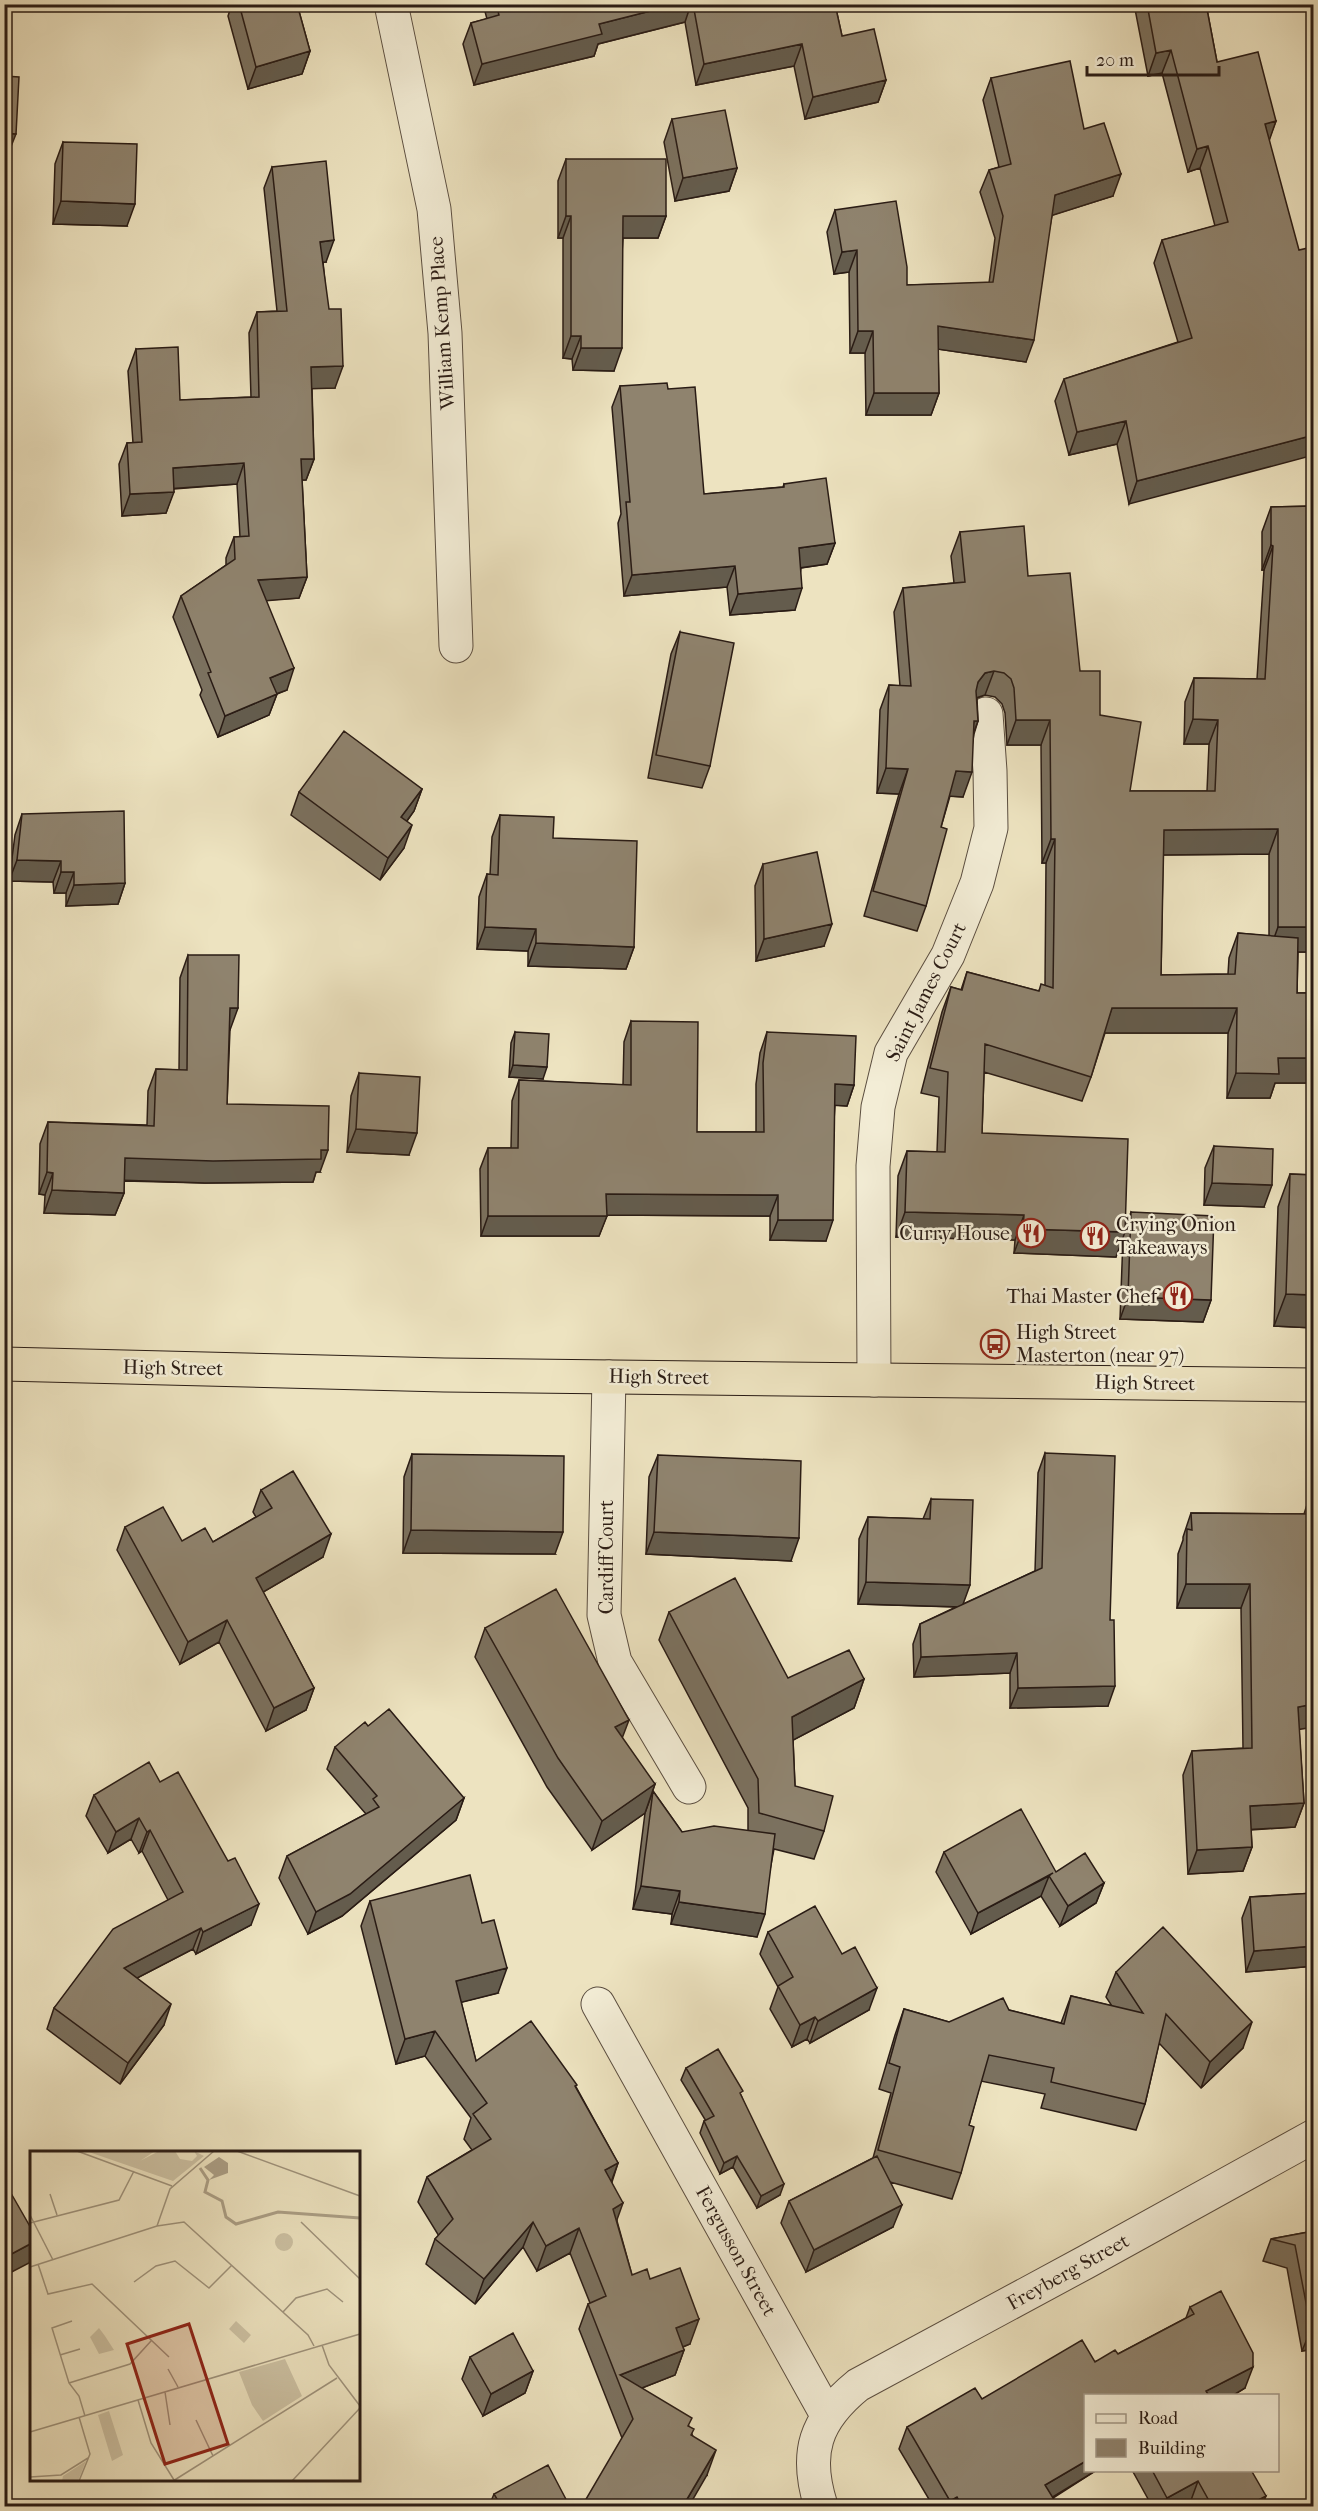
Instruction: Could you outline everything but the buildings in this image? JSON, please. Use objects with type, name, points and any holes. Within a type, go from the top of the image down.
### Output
[{"type":"highway","name":"High Street","points":[[4,1364],[609,1377],[1314,1385]]},
{"type":"street","name":"William Kemp Place","points":[[391,4],[434,209],[445,333],[456,646]]},
{"type":"street","name":"Saint James Court","points":[[874,1380],[873,1166],[878,1107],[891,1053],[948,955],[977,883],[991,828],[986,714]]},
{"type":"street","name":"Cardiff Court","points":[[609,1377],[604,1615],[615,1662],[689,1787]]},
{"type":"street","name":"Fergusson Street","points":[[598,2004],[827,2415]]},
{"type":"street","name":"Freyberg Street","points":[[827,2415],[858,2385],[1314,2136]]},
{"type":"street","points":[[821,2506],[815,2486],[814,2451],[818,2431],[827,2415]]},
{"type":"place","name":"Curry House","points":[[1031,1233]]},
{"type":"place","name":"Crying Onion Takeaways","points":[[1095,1236]]},
{"type":"place","name":"Thai Master Chef","points":[[1178,1296]]},
{"type":"place","name":"High Street Masterton (near 97)","points":[[995,1344]]}]
